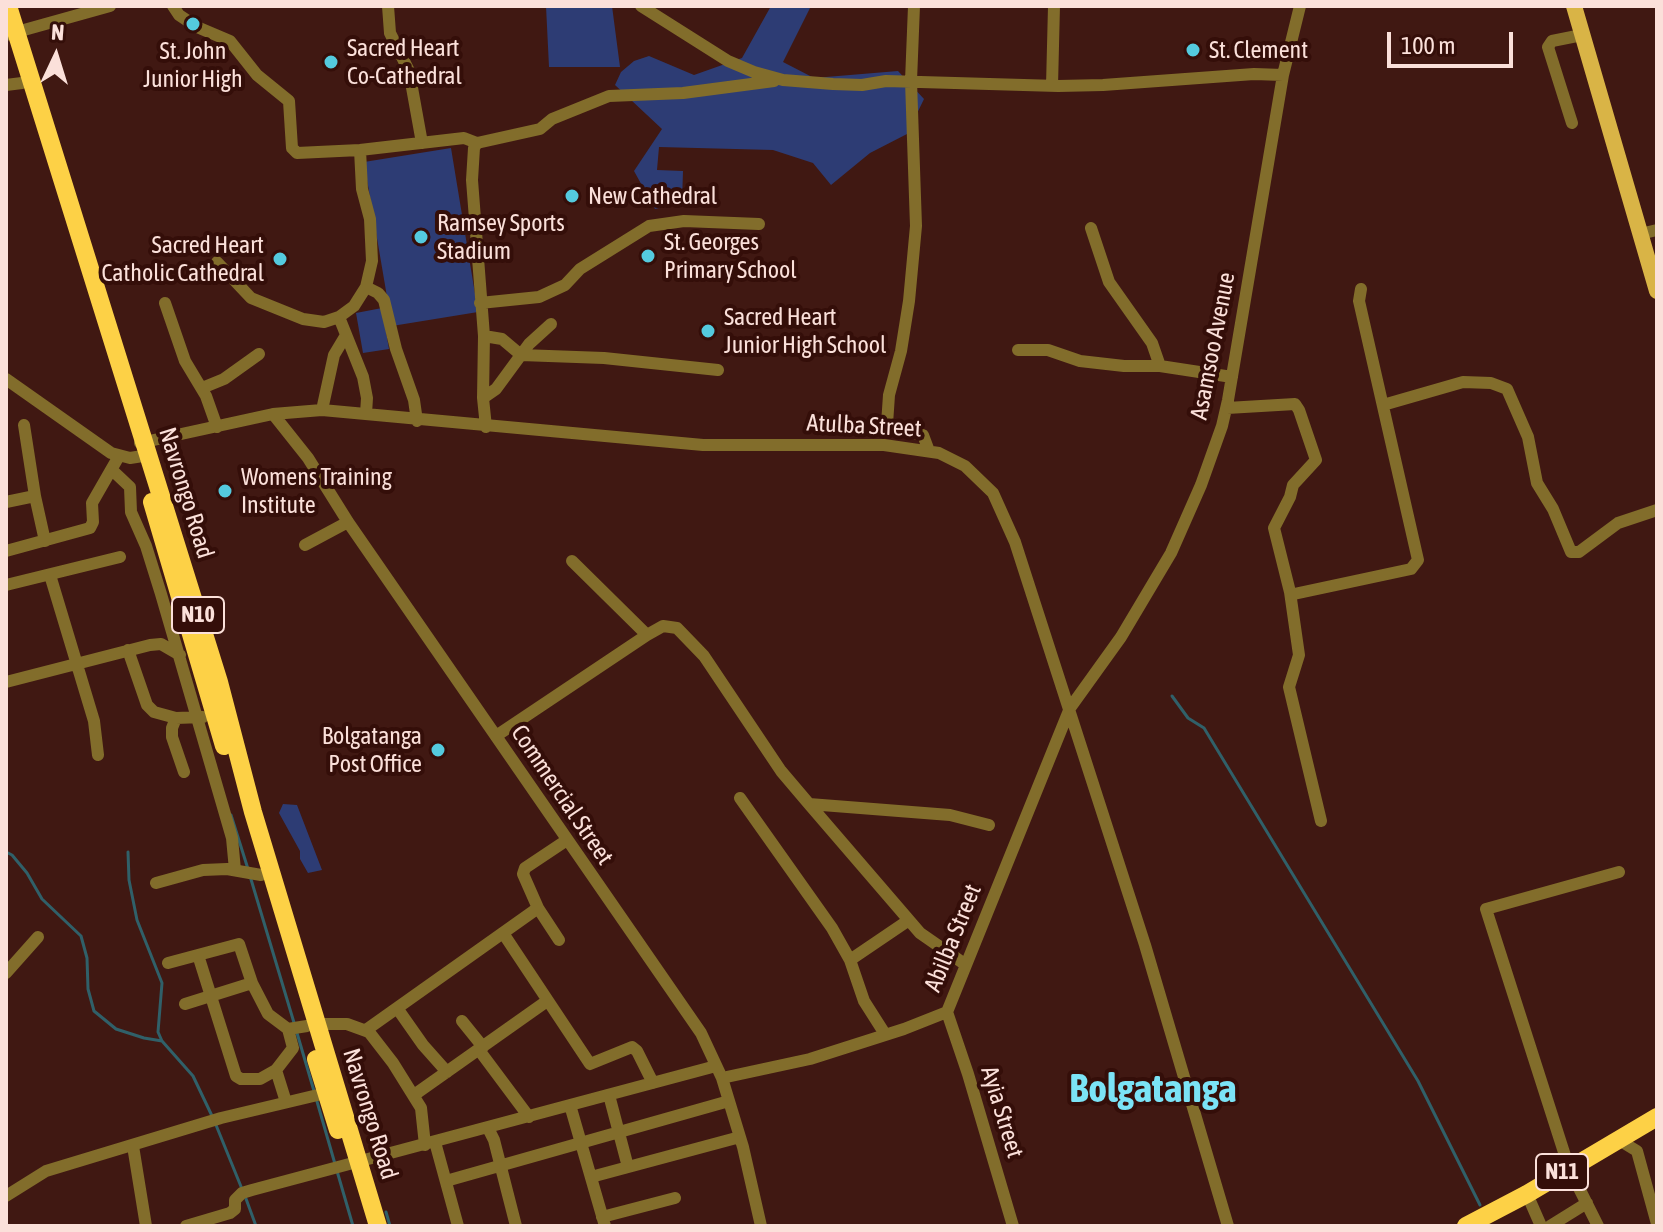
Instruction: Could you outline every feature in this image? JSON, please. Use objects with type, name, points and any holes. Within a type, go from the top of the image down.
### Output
[{"type":"highway","name":"Navrongo Road","points":[[8,6],[14,84],[143,449],[158,530],[205,717],[261,875],[326,1093],[354,1163],[368,1226]]},
{"type":"highway","name":"Navrongo Road","points":[[8,34],[219,682],[304,1026],[378,1226]]},
{"type":"highway","name":"N11","points":[[1466,1226],[1527,1194],[1657,1117]]},
{"type":"main road","points":[[1574,6],[1649,232],[1657,291]]},
{"type":"street","points":[[8,34],[79,10],[110,6]]},
{"type":"street","points":[[173,6],[179,15],[197,27],[230,41],[257,75],[289,101],[292,148],[297,153],[360,150],[464,138],[477,143],[540,129],[552,119],[609,96],[683,93],[783,80],[862,85],[911,81],[1052,86],[1283,75]]},
{"type":"street","points":[[388,6],[390,33],[409,71],[422,143]]},
{"type":"street","points":[[641,6],[728,61],[783,80]]},
{"type":"street","points":[[914,6],[911,81],[916,226],[909,301],[901,351],[889,395],[887,424],[890,428],[918,431],[923,435],[929,451]]},
{"type":"street","points":[[1052,86],[1054,6]]},
{"type":"street","name":"Asamsoo Avenue","points":[[1070,708],[1121,637],[1171,553],[1201,485],[1227,408],[1283,75],[1300,6]]},
{"type":"street","points":[[1572,123],[1548,47],[1552,41],[1582,35]]},
{"type":"street","points":[[477,143],[472,180],[484,336],[486,427]]},
{"type":"street","points":[[217,262],[251,298],[282,313],[324,322],[339,317],[354,306],[366,287],[372,261],[370,219],[362,189],[360,150]]},
{"type":"street","points":[[480,303],[539,297],[565,285],[580,269],[649,226],[684,221],[759,224]]},
{"type":"street","points":[[1091,228],[1109,282],[1152,343],[1160,366]]},
{"type":"street","points":[[366,287],[384,300],[396,349],[414,400],[417,421]]},
{"type":"street","points":[[1290,592],[1294,594],[1411,569],[1416,564],[1417,555],[1359,301],[1361,289]]},
{"type":"street","points":[[165,303],[185,361],[202,388],[217,427]]},
{"type":"street","points":[[339,317],[363,377],[366,414]]},
{"type":"street","points":[[483,398],[507,378],[521,355],[551,324]]},
{"type":"street","points":[[322,410],[334,355],[346,335]]},
{"type":"street","points":[[484,336],[502,339],[521,355],[604,358],[718,370]]},
{"type":"street","points":[[1018,350],[1048,350],[1080,361],[1160,366],[1232,377]]},
{"type":"street","points":[[202,388],[224,379],[259,354]]},
{"type":"street","points":[[6,379],[87,439],[119,456],[92,503],[93,522],[90,528],[6,551]]},
{"type":"street","points":[[1383,405],[1463,382],[1491,383],[1507,389],[1528,437],[1537,483],[1553,509],[1571,552],[1579,552],[1618,523],[1657,510]]},
{"type":"street","points":[[1227,408],[1291,404],[1299,410],[1316,460],[1294,484],[1274,526],[1290,592],[1299,655],[1289,687],[1321,821]]},
{"type":"street","name":"Atulba Street","points":[[119,456],[273,414],[322,410],[703,445],[884,445],[929,451],[965,466],[993,493],[1015,542],[1145,945],[1228,1226]]},
{"type":"street","name":"Commercial Street","points":[[273,414],[308,458],[348,522],[686,1010],[719,1072],[740,1137],[761,1226]]},
{"type":"street","points":[[24,425],[45,541]]},
{"type":"street","points":[[112,470],[130,487],[131,512],[187,654]]},
{"type":"street","points":[[6,502],[35,496]]},
{"type":"street","points":[[305,545],[348,522]]},
{"type":"street","points":[[6,585],[120,557]]},
{"type":"street","points":[[572,561],[647,635]]},
{"type":"street","points":[[50,575],[94,721],[98,755]]},
{"type":"street","points":[[496,736],[647,635],[663,626],[677,628],[704,656],[781,771],[809,804],[925,937],[966,965]]},
{"type":"street","points":[[6,682],[161,644],[187,654]]},
{"type":"street","points":[[128,650],[147,705],[154,712],[176,718],[205,717],[232,838],[235,870]]},
{"type":"street","name":"Abilba Street","points":[[221,1221],[235,1209],[235,1200],[247,1192],[653,1083],[810,1059],[947,1012],[1070,708]]},
{"type":"street","points":[[176,718],[172,737],[184,772]]},
{"type":"street","points":[[740,798],[832,928],[850,960],[864,1001],[885,1034]]},
{"type":"street","points":[[809,804],[950,815],[989,825]]},
{"type":"street","points":[[559,940],[538,908],[523,874],[525,868],[567,840]]},
{"type":"street","points":[[156,883],[203,870],[235,870],[261,875]]},
{"type":"street","points":[[1598,1226],[1569,1168],[1486,909],[1619,872]]},
{"type":"street","points":[[366,1030],[538,908]]},
{"type":"street","points":[[850,960],[909,920]]},
{"type":"street","points":[[503,933],[590,1064],[632,1047],[653,1083]]},
{"type":"street","points":[[6,973],[38,937]]},
{"type":"street","points":[[168,963],[239,944],[252,983],[268,1014],[304,1026],[347,1024],[366,1030],[380,1044],[421,1108],[458,1226]]},
{"type":"street","points":[[198,955],[236,1076],[260,1079],[276,1070],[293,1048],[304,1026]]},
{"type":"street","points":[[185,1004],[252,983]]},
{"type":"street","points":[[414,1095],[547,1001]]},
{"type":"street","points":[[397,1008],[447,1072]]},
{"type":"street","name":"Ayia Street","points":[[947,1012],[1013,1226]]},
{"type":"street","points":[[462,1021],[529,1117]]},
{"type":"street","points":[[276,1070],[286,1102]]},
{"type":"street","points":[[6,1196],[46,1171],[206,1122],[326,1093]]},
{"type":"street","points":[[609,1095],[628,1167]]},
{"type":"street","points":[[446,1181],[729,1101]]},
{"type":"street","points":[[570,1105],[603,1222],[675,1198]]},
{"type":"street","points":[[488,1128],[494,1140],[516,1226]]},
{"type":"street","points":[[591,1177],[740,1137]]},
{"type":"street","points":[[1619,1140],[1637,1151],[1657,1224]]},
{"type":"street","points":[[133,1146],[146,1226]]},
{"type":"street","points":[[1527,1194],[1541,1226]]},
{"type":"street","points":[[1550,1226],[1587,1203]]},
{"type":"street","points":[[186,1226],[221,1221]]},
{"type":"shaded area","points":[[546,6],[612,6],[620,67],[549,67]]},
{"type":"shaded area","points":[[771,6],[811,6],[783,62],[814,78],[898,71],[924,99],[907,134],[870,153],[831,185],[813,163],[773,150],[659,147],[657,170],[683,171],[682,202],[655,209],[634,171],[662,129],[615,85],[621,72],[634,61],[649,56],[694,75],[742,58]]},
{"type":"shaded area","name":"Ramsey Sports Stadium","points":[[451,148],[478,312],[392,326],[364,162]]},
{"type":"shaded area","points":[[382,308],[389,349],[363,353],[356,313]]},
{"type":"shaded area","points":[[283,804],[297,805],[322,870],[308,873],[279,813]]},
{"type":"waterway","points":[[1172,696],[1188,718],[1204,728],[1418,1081],[1480,1205]]},
{"type":"waterway","points":[[231,815],[248,869]]},
{"type":"waterway","points":[[6,852],[27,873],[42,899],[81,936],[94,1011],[116,1029],[162,1041]]},
{"type":"waterway","points":[[128,852],[129,880],[137,920],[162,983],[158,1032],[162,1041],[193,1076],[213,1118]]},
{"type":"waterway","points":[[250,876],[295,1026]]},
{"type":"waterway","points":[[297,1033],[314,1091]]},
{"type":"waterway","points":[[316,1098],[335,1164]]},
{"type":"waterway","points":[[216,1125],[242,1189]]},
{"type":"waterway","points":[[337,1171],[353,1226]]},
{"type":"waterway","points":[[245,1196],[256,1226]]},
{"type":"waterway","points":[[386,1212],[390,1226]]},
{"type":"place","name":"St. John Junior High","points":[[193,24]]},
{"type":"place","name":"St. Clement","points":[[1193,50]]},
{"type":"place","name":"Sacred Heart Co-Cathedral","points":[[331,62]]},
{"type":"place","name":"New Cathedral","points":[[572,196]]},
{"type":"place","name":"Ramsey Sports Stadium","points":[[421,237]]},
{"type":"place","name":"St. Georges Primary School","points":[[648,256]]},
{"type":"place","name":"Sacred Heart Catholic Cathedral","points":[[280,259]]},
{"type":"place","name":"Sacred Heart Junior High School","points":[[708,331]]},
{"type":"place","name":"Womens Training Institute","points":[[225,491]]},
{"type":"place","name":"Bolgatanga Post Office","points":[[438,750]]},
{"type":"district","name":"Bolgatanga","points":[[1153,1089]]}]
